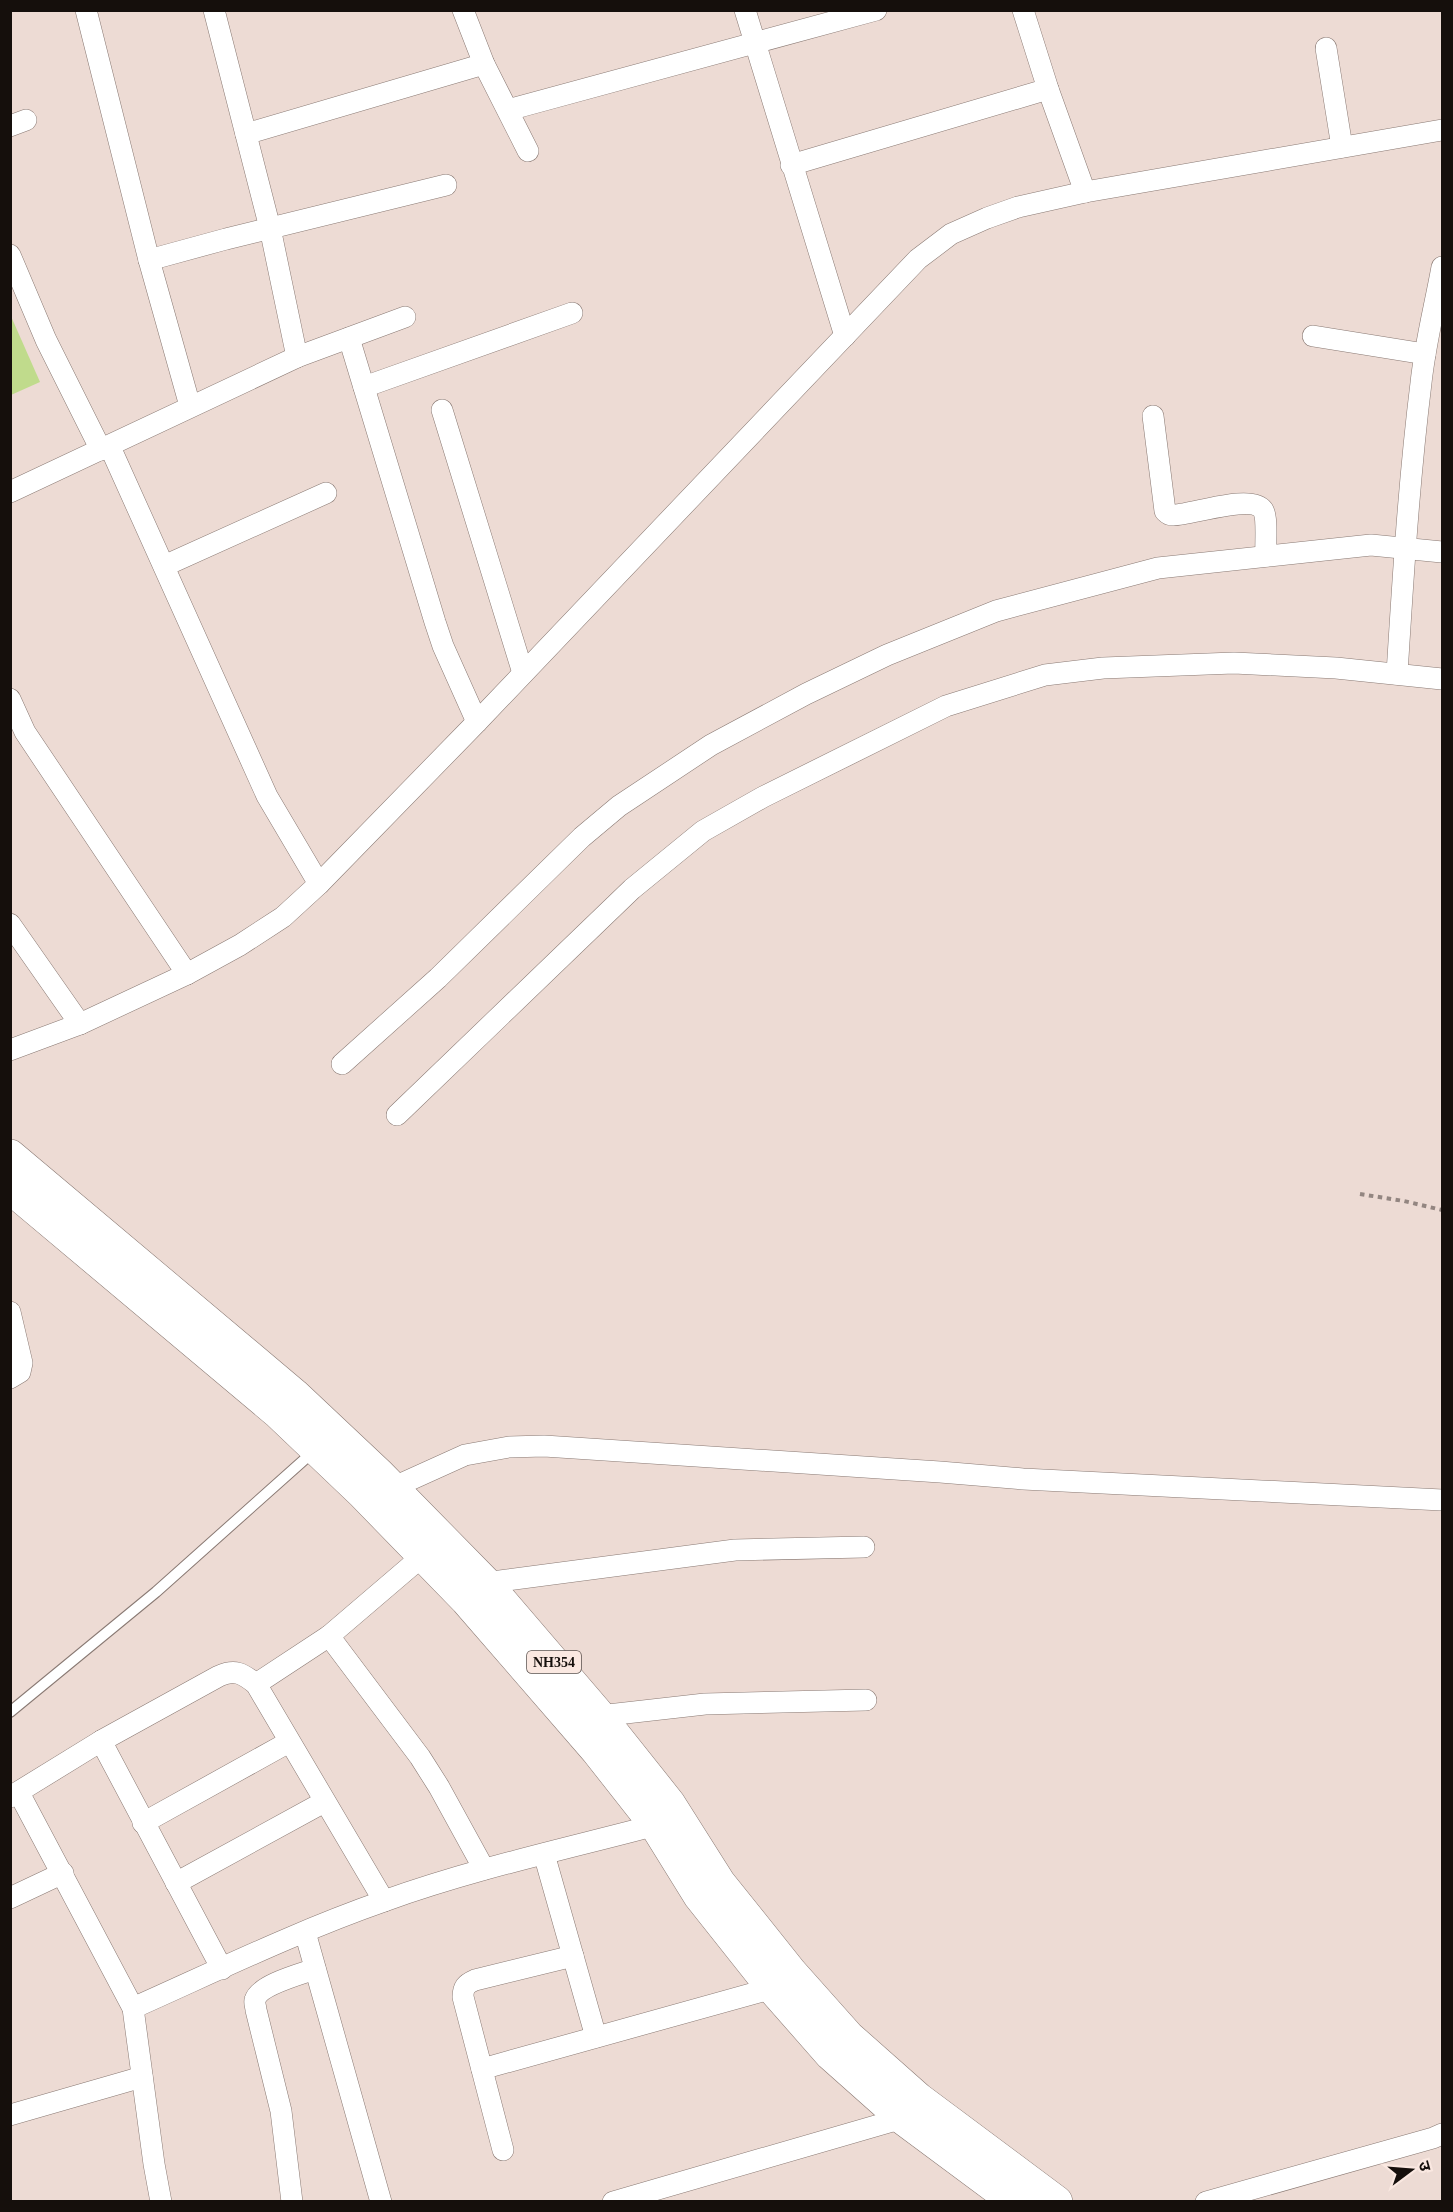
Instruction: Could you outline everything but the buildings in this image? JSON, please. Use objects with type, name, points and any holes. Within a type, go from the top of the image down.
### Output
[{"type":"highway","name":"NH354","points":[[10,1156],[294,1395],[392,1488],[467,1600],[530,1671],[656,1825],[700,1896],[772,1988],[831,2054],[903,2118],[1016,2202]]},
{"type":"highway","name":"NH354","points":[[10,1187],[261,1398],[362,1492],[433,1548],[485,1583],[600,1716],[669,1804],[719,1882],[791,1973],[848,2037],[918,2099],[1050,2200]]},
{"type":"street","points":[[86,10],[149,260],[190,406]]},
{"type":"street","points":[[463,10],[484,64],[528,151]]},
{"type":"street","points":[[745,10],[845,336]]},
{"type":"street","points":[[508,110],[876,10]]},
{"type":"street","points":[[1023,10],[1048,89],[1085,192]]},
{"type":"street","points":[[219,12],[246,135],[270,228],[297,357]]},
{"type":"street","points":[[1326,48],[1342,147]]},
{"type":"street","points":[[246,135],[484,64]]},
{"type":"street","points":[[791,165],[1048,89]]},
{"type":"street","points":[[10,1050],[80,1024],[187,974],[240,945],[283,917],[319,884],[477,722],[918,260],[951,234],[1018,207],[1085,192],[1443,130]]},
{"type":"street","points":[[149,260],[446,185]]},
{"type":"street","points":[[10,255],[46,340],[106,448],[164,566],[267,796],[319,884]]},
{"type":"street","points":[[1397,674],[1405,547],[1425,354],[1436,324],[1443,267]]},
{"type":"street","points":[[364,387],[572,313]]},
{"type":"street","points":[[10,492],[297,357],[405,317]]},
{"type":"street","points":[[1313,336],[1425,354]]},
{"type":"street","points":[[349,338],[435,622],[477,722]]},
{"type":"street","points":[[442,410],[523,673]]},
{"type":"street","points":[[1153,416],[1165,511],[1173,516],[1214,506],[1258,506],[1264,510],[1266,556]]},
{"type":"street","points":[[164,566],[326,494]]},
{"type":"street","points":[[342,1064],[438,978],[582,837],[619,806],[711,745],[806,694],[867,665],[996,611],[1158,568],[1371,545],[1443,552]]},
{"type":"street","points":[[397,1115],[632,889],[703,831],[774,792],[946,706],[1012,683],[1045,675],[1103,668],[1234,663],[1336,668],[1443,679]]},
{"type":"street","points":[[10,699],[25,732],[187,974]]},
{"type":"street","points":[[10,924],[80,1024]]},
{"type":"street","points":[[10,1312],[22,1364],[20,1372],[10,1378]]},
{"type":"street","points":[[392,1488],[465,1455],[509,1447],[544,1446],[1023,1479],[1443,1500]]},
{"type":"street","points":[[485,1583],[735,1550],[864,1547]]},
{"type":"street","points":[[255,1684],[329,1636],[433,1548]]},
{"type":"street","points":[[329,1636],[420,1757],[484,1869]]},
{"type":"street","points":[[161,2202],[133,2008],[63,1873],[15,1795],[101,1741],[230,1671],[237,1671],[255,1684],[384,1901]]},
{"type":"street","points":[[600,1716],[705,1704],[866,1700]]},
{"type":"street","points":[[101,1741],[222,1969]]},
{"type":"street","points":[[143,1823],[289,1742]]},
{"type":"street","points":[[176,1883],[324,1802]]},
{"type":"street","points":[[133,2008],[305,1932],[384,1901],[484,1869],[656,1825]]},
{"type":"street","points":[[544,1854],[596,2037]]},
{"type":"street","points":[[10,1898],[63,1873]]},
{"type":"street","points":[[305,1932],[381,2202]]},
{"type":"street","points":[[503,2150],[463,1990],[467,1984],[573,1956]]},
{"type":"street","points":[[292,2202],[281,2111],[255,2000],[260,1992],[268,1987],[315,1969]]},
{"type":"street","points":[[482,2069],[772,1988]]},
{"type":"street","points":[[10,2115],[142,2077]]},
{"type":"street","points":[[613,2202],[903,2118]]},
{"type":"street","points":[[1206,2202],[1443,2134]]},
{"type":"lane","points":[[10,1712],[156,1592],[317,1449]]},
{"type":"path","points":[[1360,1194],[1414,1202],[1443,1210]]},
{"type":"green space","points":[[10,314],[40,382],[11,395],[10,395]]}]
